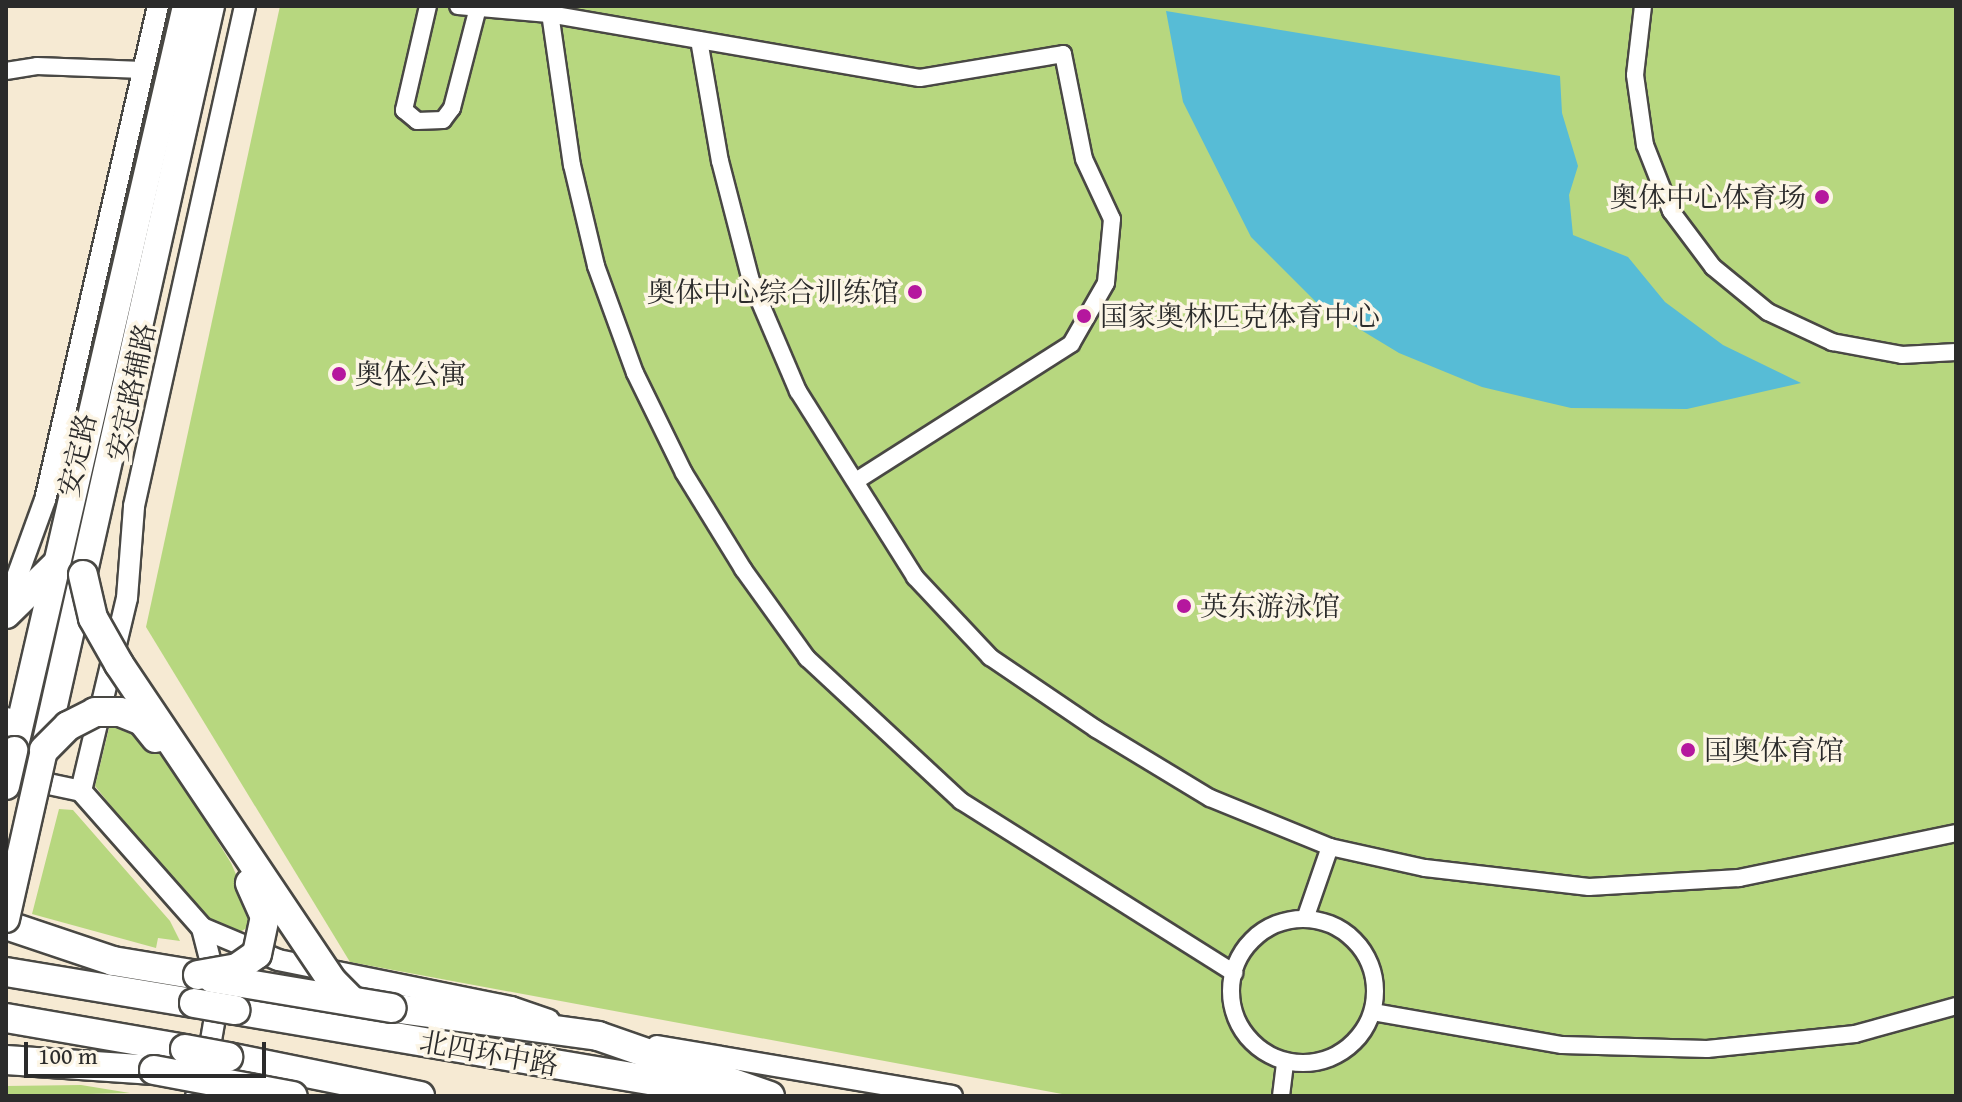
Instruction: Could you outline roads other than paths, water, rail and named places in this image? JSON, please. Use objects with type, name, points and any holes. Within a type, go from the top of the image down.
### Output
[{"type":"highway","points":[[6,614],[56,565]]},
{"type":"highway","points":[[83,575],[93,618],[119,664],[333,982],[352,1001]]},
{"type":"highway","points":[[44,750],[68,726],[95,712],[120,712],[142,721],[181,769],[265,917],[257,954],[196,989]]},
{"type":"highway","points":[[6,722],[10,763]]},
{"type":"highway","points":[[6,922],[113,961],[166,970],[196,989]]},
{"type":"highway","points":[[6,972],[352,1001],[598,1036],[770,1096]]},
{"type":"highway","name":"北四环中路","points":[[196,989],[235,1010],[744,1096]]},
{"type":"highway","points":[[6,1018],[192,1079]]},
{"type":"highway","name":"北四环中路","points":[[192,1079],[228,1057],[420,1096]]},
{"type":"highway","points":[[6,1060],[154,1070],[293,1096]]},
{"type":"main road","name":"安定路","points":[[6,786],[186,6]]},
{"type":"main road","name":"安定路","points":[[6,922],[211,6]]},
{"type":"street","name":"安定路辅路","points":[[6,607],[45,500],[158,6]]},
{"type":"street","name":"安定路辅路","points":[[81,791],[127,598],[134,506],[245,6]]},
{"type":"street","points":[[428,6],[404,110],[417,121],[443,120],[452,108],[477,11]]},
{"type":"street","points":[[458,6],[477,11],[549,10],[699,40],[920,78],[1063,54],[1084,159],[1112,219],[1106,283],[1071,344],[856,481]]},
{"type":"street","points":[[1643,6],[1635,75],[1645,145],[1671,211],[1713,267],[1768,312],[1832,342],[1902,355],[1956,352]]},
{"type":"street","points":[[549,10],[572,165],[596,266],[635,373],[684,473],[743,569],[807,658],[961,801],[1234,973]]},
{"type":"street","points":[[699,40],[720,161],[751,281],[798,391],[915,577],[990,657],[1096,729],[1210,798],[1330,847],[1425,868],[1589,887],[1739,878],[1956,833]]},
{"type":"street","points":[[6,71],[37,66],[143,70]]},
{"type":"street","points":[[10,763],[81,791],[202,928],[219,994],[205,1075],[192,1079]]},
{"type":"street","points":[[1305,919],[1330,847]]},
{"type":"street","points":[[1305,919],[1346,933],[1362,949],[1372,968],[1373,1012],[1356,1040],[1329,1059],[1285,1061],[1264,1052],[1236,1017],[1234,973],[1260,934],[1305,919]]},
{"type":"street","name":"北四环中路","points":[[202,928],[278,960],[511,1007],[598,1036],[952,1096]]},
{"type":"street","points":[[1373,1012],[1562,1045],[1707,1049],[1855,1034],[1956,1006]]},
{"type":"street","points":[[1281,1096],[1285,1061]]},
{"type":"water","points":[[1166,11],[1560,76],[1562,113],[1578,166],[1569,195],[1573,235],[1628,257],[1665,302],[1723,345],[1801,383],[1687,409],[1571,408],[1482,387],[1399,353],[1318,304],[1251,237],[1183,102]]},
{"type":"place","name":"奥体中心体育场","points":[[1822,197]]},
{"type":"place","name":"奥体中心综合训练馆","points":[[915,292]]},
{"type":"place","name":"国家奥林匹克体育中心","points":[[1084,316]]},
{"type":"place","name":"奥体公寓","points":[[339,374]]},
{"type":"place","name":"英东游泳馆","points":[[1184,606]]},
{"type":"place","name":"国奥体育馆","points":[[1688,750]]}]
